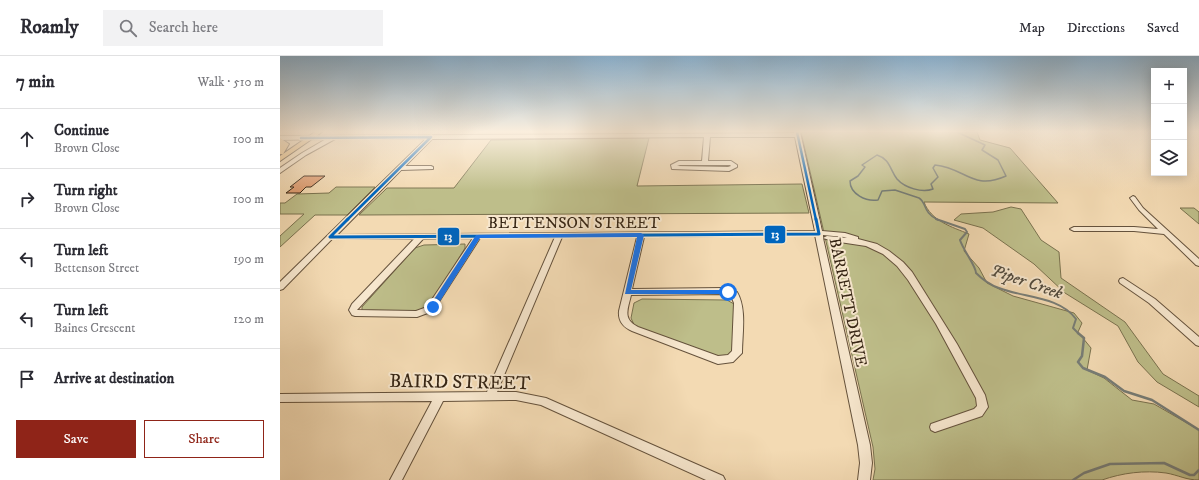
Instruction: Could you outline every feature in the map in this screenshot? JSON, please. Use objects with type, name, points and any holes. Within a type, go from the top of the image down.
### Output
[{"type":"main road","points":[[280,159],[289,152]]},
{"type":"street","points":[[280,171],[309,152]]},
{"type":"street","points":[[280,287],[416,152]]},
{"type":"street","points":[[705,163],[706,152]]},
{"type":"street","name":"BARRETT DRIVE","points":[[801,152],[864,445],[866,463],[864,480]]},
{"type":"street","points":[[679,163],[705,163],[730,163],[735,166],[729,169],[678,169],[674,167],[679,163]]},
{"type":"street","points":[[399,168],[432,168]]},
{"type":"street","points":[[1133,198],[1141,209],[1199,263]]},
{"type":"street","points":[[1134,229],[1142,226],[1159,226]]},
{"type":"street","points":[[1074,230],[1134,229],[1165,232]]},
{"type":"street","name":"BETTENSON STREET","points":[[330,237],[819,234],[828,238],[846,241],[855,240],[882,250],[905,268],[942,325],[982,398],[983,406],[978,413],[935,427]]},
{"type":"street","points":[[627,292],[724,292],[734,294],[738,303],[737,354],[730,359],[718,360],[630,327],[626,323],[623,315],[627,292],[641,235]]},
{"type":"street","points":[[420,236],[355,306],[353,310],[355,313],[417,314],[430,309],[478,236]]},
{"type":"street","points":[[490,396],[559,236]]},
{"type":"street","points":[[1123,281],[1152,302],[1199,342]]},
{"type":"street","points":[[396,480],[440,397]]},
{"type":"street","name":"BAIRD STREET","points":[[280,398],[524,397],[542,401],[719,480]]},
{"type":"green space","points":[[482,152],[646,152],[637,186],[802,184],[809,213],[359,215],[387,188],[454,188]]},
{"type":"green space","points":[[806,152],[1013,152],[1058,203],[924,202],[927,209],[937,219],[949,226],[969,234],[964,251],[979,268],[987,283],[1013,296],[1074,313],[1082,323],[1078,332],[1091,348],[1087,370],[1104,378],[1132,400],[1154,404],[1199,430],[1199,480],[1166,473],[1141,472],[1125,474],[1102,480],[873,480],[875,469],[873,447]]},
{"type":"green space","points":[[336,187],[375,187],[347,215],[315,215],[280,247],[280,236],[304,214],[280,214],[280,203],[285,203],[297,194],[329,193]]},
{"type":"green space","points":[[1011,207],[1021,209],[1041,240],[1059,252],[1061,278],[1125,322],[1163,374],[1199,396],[1199,407],[1157,382],[1138,362],[1118,326],[1065,293],[1034,264],[983,228],[954,220],[961,214],[993,212]]},
{"type":"green space","points":[[1180,208],[1194,208],[1199,212],[1199,224]]},
{"type":"green space","points":[[465,244],[465,248],[430,306],[420,312],[362,314],[362,307],[415,248],[424,245]]},
{"type":"green space","points":[[642,299],[727,300],[734,304],[734,350],[728,358],[721,360],[636,329],[631,318],[634,303]]},
{"type":"building","points":[[304,176],[325,176],[311,187],[306,187],[300,193],[286,193],[294,187],[290,187]]},
{"type":"waterway","name":"Piper Creek","points":[[937,219],[929,214],[923,202],[919,198],[895,190],[882,191],[878,200],[869,200],[856,193],[853,190],[850,181],[858,176],[865,167],[862,165],[877,155],[885,159],[900,182],[904,185],[919,190],[933,189],[931,184],[938,177],[933,168],[935,165],[946,167],[977,180],[994,180],[1006,176],[998,160],[985,152]]},
{"type":"waterway","name":"Piper Creek","points":[[937,219],[965,229],[967,232],[960,240],[974,266],[976,273],[981,278],[999,288],[1051,302],[1069,311],[1076,319],[1073,328],[1078,333]]},
{"type":"waterway","name":"Piper Creek","points":[[1078,333],[1084,338],[1082,356],[1078,362],[1083,368],[1105,377],[1124,391],[1152,400],[1199,430]]},
{"type":"waterway","name":"Piper Creek","points":[[1073,480],[1084,473],[1110,464],[1164,463],[1190,475],[1194,475],[1199,470]]},
{"type":"transit line","name":"13","points":[[330,237],[416,152]]},
{"type":"transit line","name":"13","points":[[330,237],[819,234],[801,152]]},
{"type":"route","points":[[433,307],[478,236],[641,235],[627,292],[728,292]]}]
